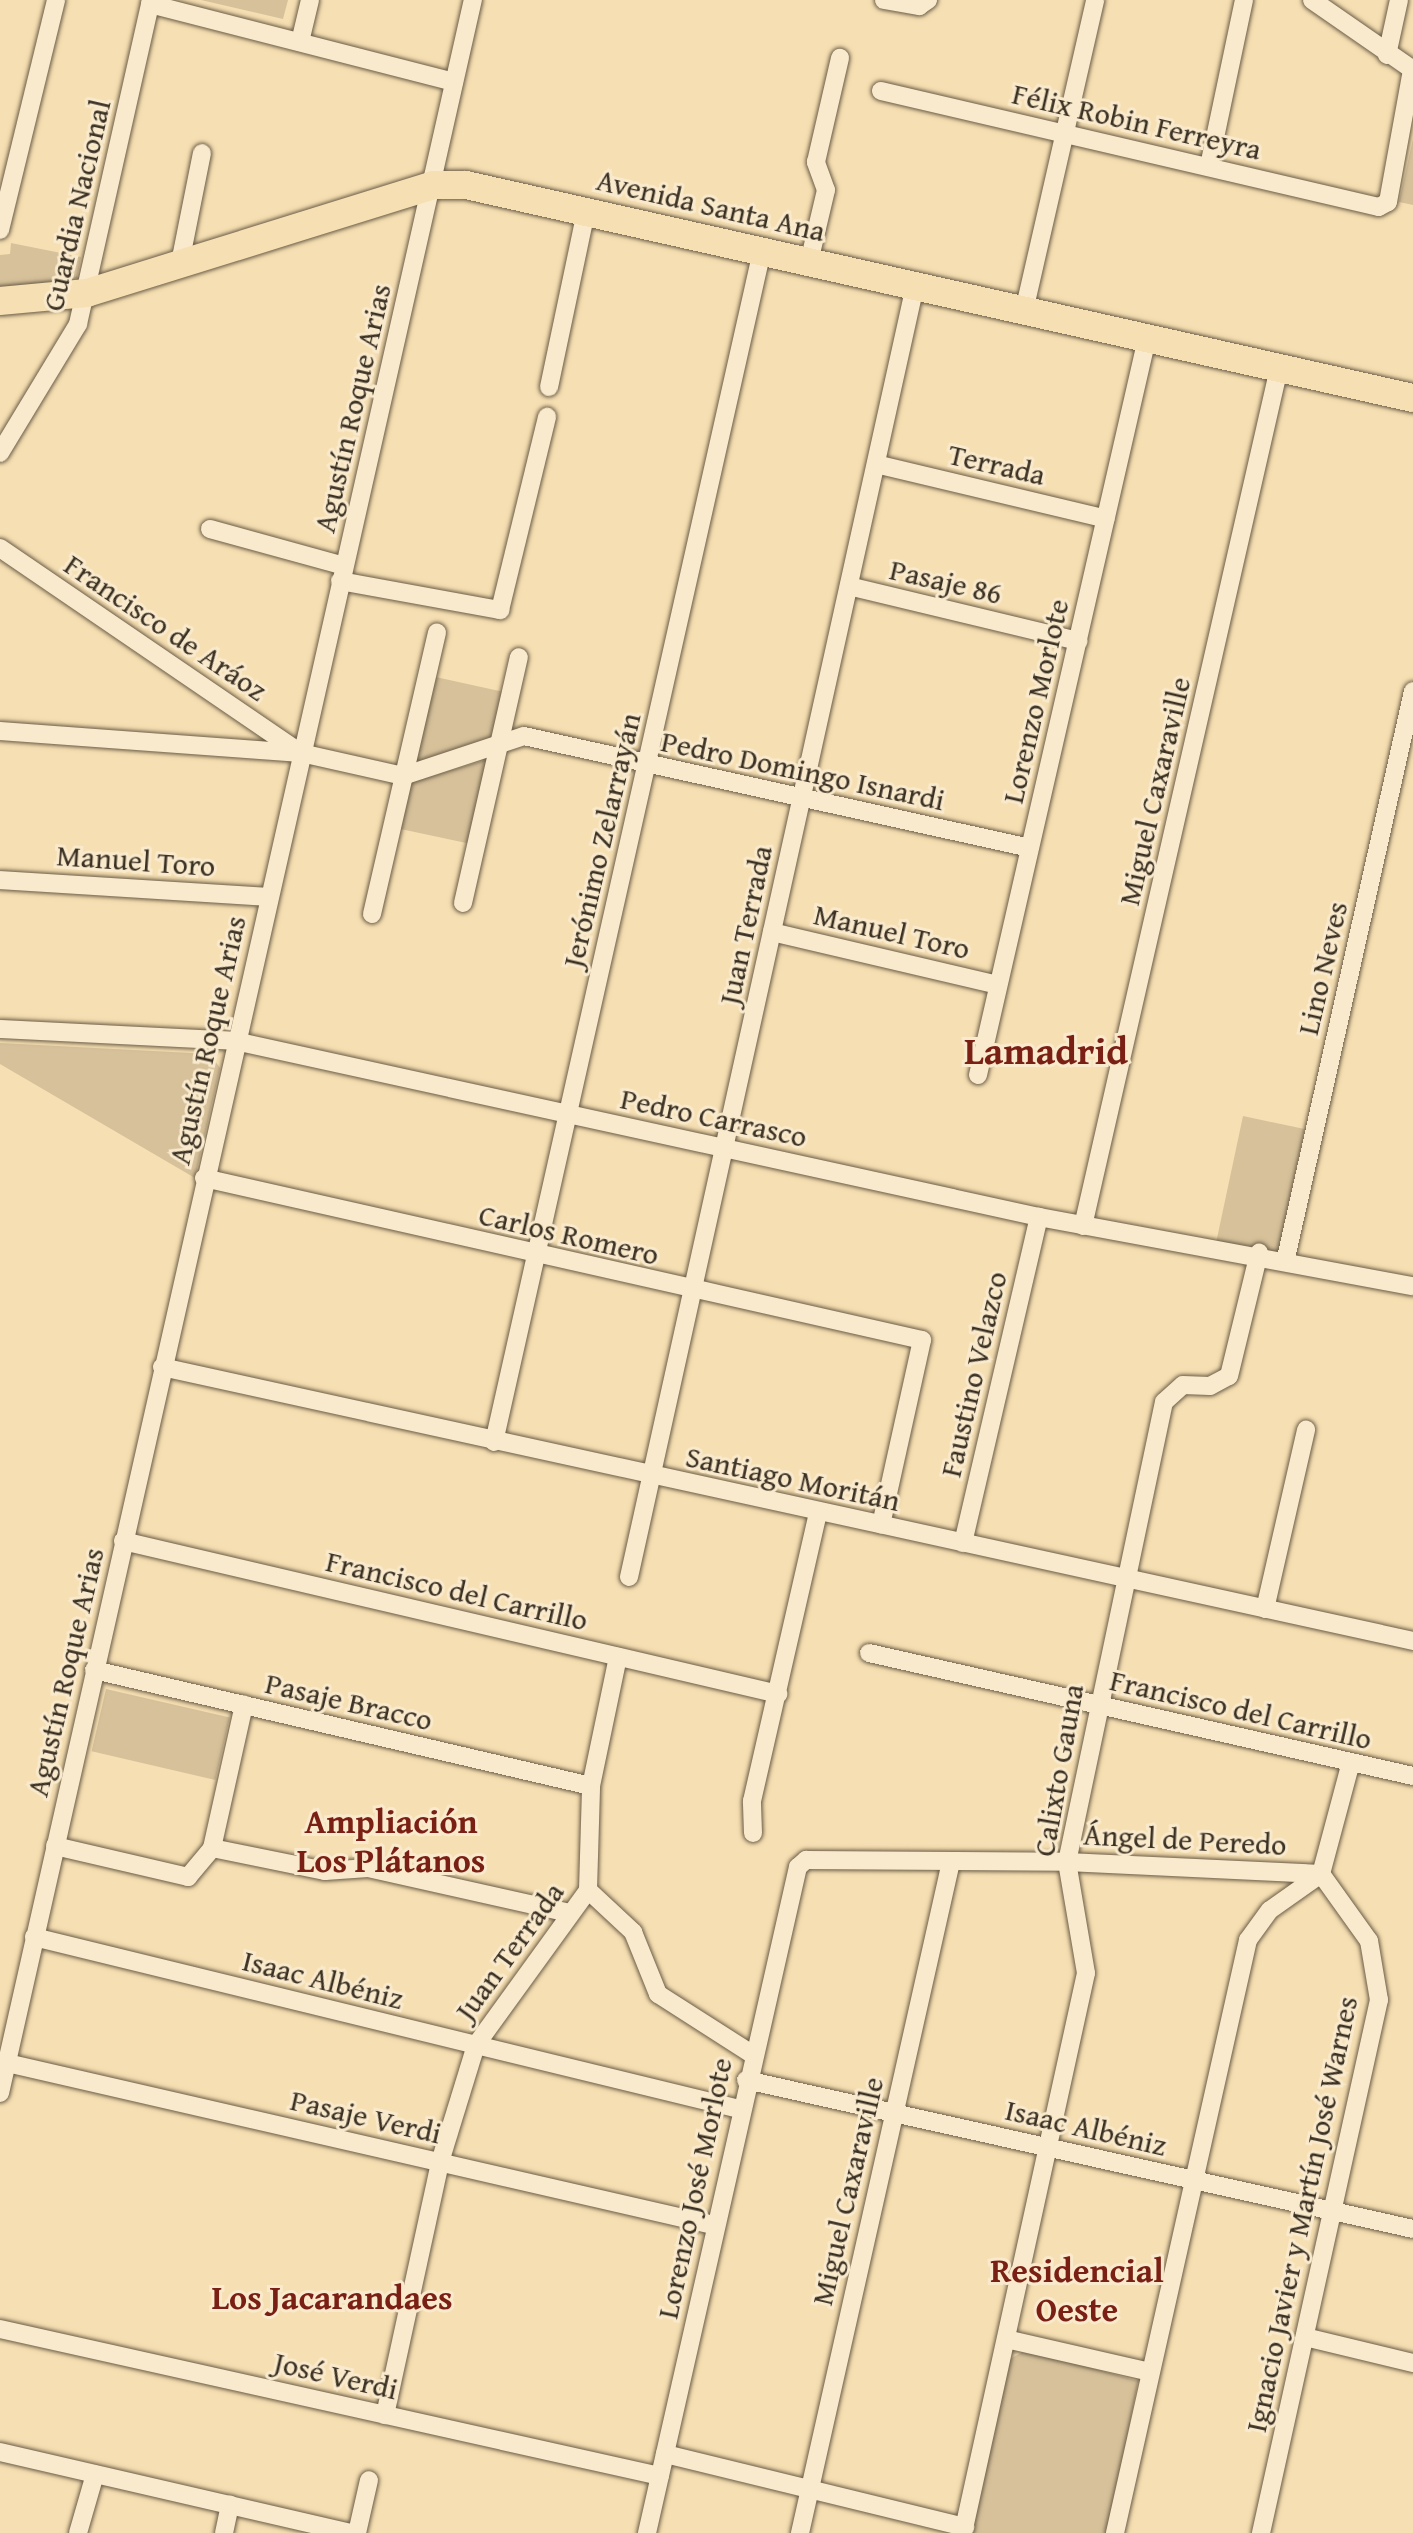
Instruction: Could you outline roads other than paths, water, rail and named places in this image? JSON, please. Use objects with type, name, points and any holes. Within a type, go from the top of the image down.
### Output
[{"type":"main road","name":"Avenida Santa Ana","points":[[0,301],[87,293],[433,185],[466,185],[1413,398]]},
{"type":"street","points":[[0,230],[56,0]]},
{"type":"street","points":[[300,42],[310,0]]},
{"type":"street","name":"Agustín Roque Arias","points":[[0,2093],[204,1178],[473,0]]},
{"type":"street","points":[[884,0],[919,6],[928,0]]},
{"type":"street","points":[[1024,311],[1095,0]]},
{"type":"street","points":[[1209,166],[1244,0]]},
{"type":"street","points":[[1312,0],[1412,70]]},
{"type":"street","points":[[1387,55],[1399,0]]},
{"type":"street","points":[[151,2],[454,82]]},
{"type":"street","name":"Guardia Nacional","points":[[0,453],[71,340],[87,293],[151,2]]},
{"type":"street","points":[[809,262],[826,190],[816,162],[840,58]]},
{"type":"street","name":"Félix Robin Ferreyra","points":[[881,91],[1379,207],[1388,202],[1412,70]]},
{"type":"street","points":[[180,263],[202,153]]},
{"type":"street","points":[[549,387],[586,212]]},
{"type":"street","name":"Jerónimo Zelarrayán","points":[[494,1442],[762,251]]},
{"type":"street","name":"Juan Terrada","points":[[629,1577],[915,286]]},
{"type":"street","name":"Lorenzo Morlote","points":[[978,1075],[1147,338]]},
{"type":"street","name":"Miguel Caxaraville","points":[[1083,1226],[1279,368]]},
{"type":"street","points":[[210,529],[342,573],[500,610],[547,417]]},
{"type":"street","name":"Terrada","points":[[876,464],[1106,519]]},
{"type":"street","name":"Francisco de Aráoz","points":[[0,548],[301,753]]},
{"type":"street","name":"Pasaje 86","points":[[849,586],[1078,641]]},
{"type":"street","points":[[372,914],[437,632]]},
{"type":"street","points":[[463,903],[519,657]]},
{"type":"street","name":"Lino Neves","points":[[1286,1258],[1413,691]]},
{"type":"street","points":[[0,731],[301,753],[403,776]]},
{"type":"street","name":"Pedro Domingo Isnardi","points":[[403,776],[524,736],[1030,848]]},
{"type":"street","name":"Manuel Toro","points":[[0,880],[268,897]]},
{"type":"street","name":"Manuel Toro","points":[[772,932],[998,985]]},
{"type":"street","name":"Pedro Carrasco","points":[[0,1029],[235,1041],[1039,1217],[1259,1253],[1413,1286]]},
{"type":"street","name":"Carlos Romero","points":[[204,1178],[693,1291],[922,1340],[881,1525]]},
{"type":"street","name":"Faustino Velazco","points":[[963,1543],[1039,1217]]},
{"type":"street","name":"Calixto Gauna","points":[[964,2530],[1086,1973],[1067,1862],[1096,1705],[1164,1402],[1183,1385],[1210,1386],[1229,1376],[1259,1253]]},
{"type":"street","name":"Santiago Moritán","points":[[162,1367],[652,1478],[1413,1641]]},
{"type":"street","points":[[1265,1609],[1306,1430]]},
{"type":"street","points":[[753,1833],[752,1801],[818,1512]]},
{"type":"street","name":"Francisco del Carrillo","points":[[123,1541],[778,1694]]},
{"type":"street","name":"Francisco del Carrillo","points":[[869,1653],[1413,1776]]},
{"type":"street","name":"Juan Terrada","points":[[385,2415],[440,2162],[476,2045],[588,1890],[591,1786],[618,1657]]},
{"type":"street","name":"Pasaje Bracco","points":[[94,1670],[591,1786]]},
{"type":"street","points":[[55,1846],[188,1877],[200,1872],[212,1848],[244,1705]]},
{"type":"street","points":[[1115,2533],[1248,1940],[1270,1910],[1321,1874],[1351,1762]]},
{"type":"street","points":[[212,1848],[325,1871],[368,1868],[451,1881],[570,1913]]},
{"type":"street","name":"Ángel de Peredo","points":[[806,1860],[1067,1862],[1321,1874]]},
{"type":"street","name":"Lorenzo José Morlote","points":[[647,2533],[713,2225],[793,1877],[806,1860]]},
{"type":"street","name":"Miguel Caxaraville","points":[[800,2533],[951,1862]]},
{"type":"street","name":"Ignacio Javier y Martín José Warnes","points":[[1261,2533],[1379,2000],[1369,1941],[1321,1874]]},
{"type":"street","points":[[588,1890],[633,1932],[658,1994],[752,2054]]},
{"type":"street","name":"Isaac Albéniz","points":[[34,1937],[739,2109]]},
{"type":"street","name":"Pasaje Verdi","points":[[7,2063],[713,2225]]},
{"type":"street","name":"Isaac Albéniz","points":[[746,2080],[1413,2229]]},
{"type":"street","name":"José Verdi","points":[[0,2329],[660,2476]]},
{"type":"street","points":[[1305,2337],[1413,2363]]},
{"type":"street","points":[[1006,2339],[1150,2372]]},
{"type":"street","points":[[0,2452],[350,2533]]},
{"type":"street","points":[[665,2454],[964,2530]]},
{"type":"street","points":[[78,2533],[95,2474]]},
{"type":"street","points":[[357,2533],[369,2480]]},
{"type":"street","points":[[224,2533],[230,2505]]},
{"type":"district","name":"Lamadrid","points":[[1046,1051]]},
{"type":"district","name":"Ampliación Los Plátanos","points":[[391,1840]]},
{"type":"district","name":"Residencial Oeste","points":[[1077,2288]]},
{"type":"district","name":"Los Jacarandaes","points":[[332,2297]]}]
